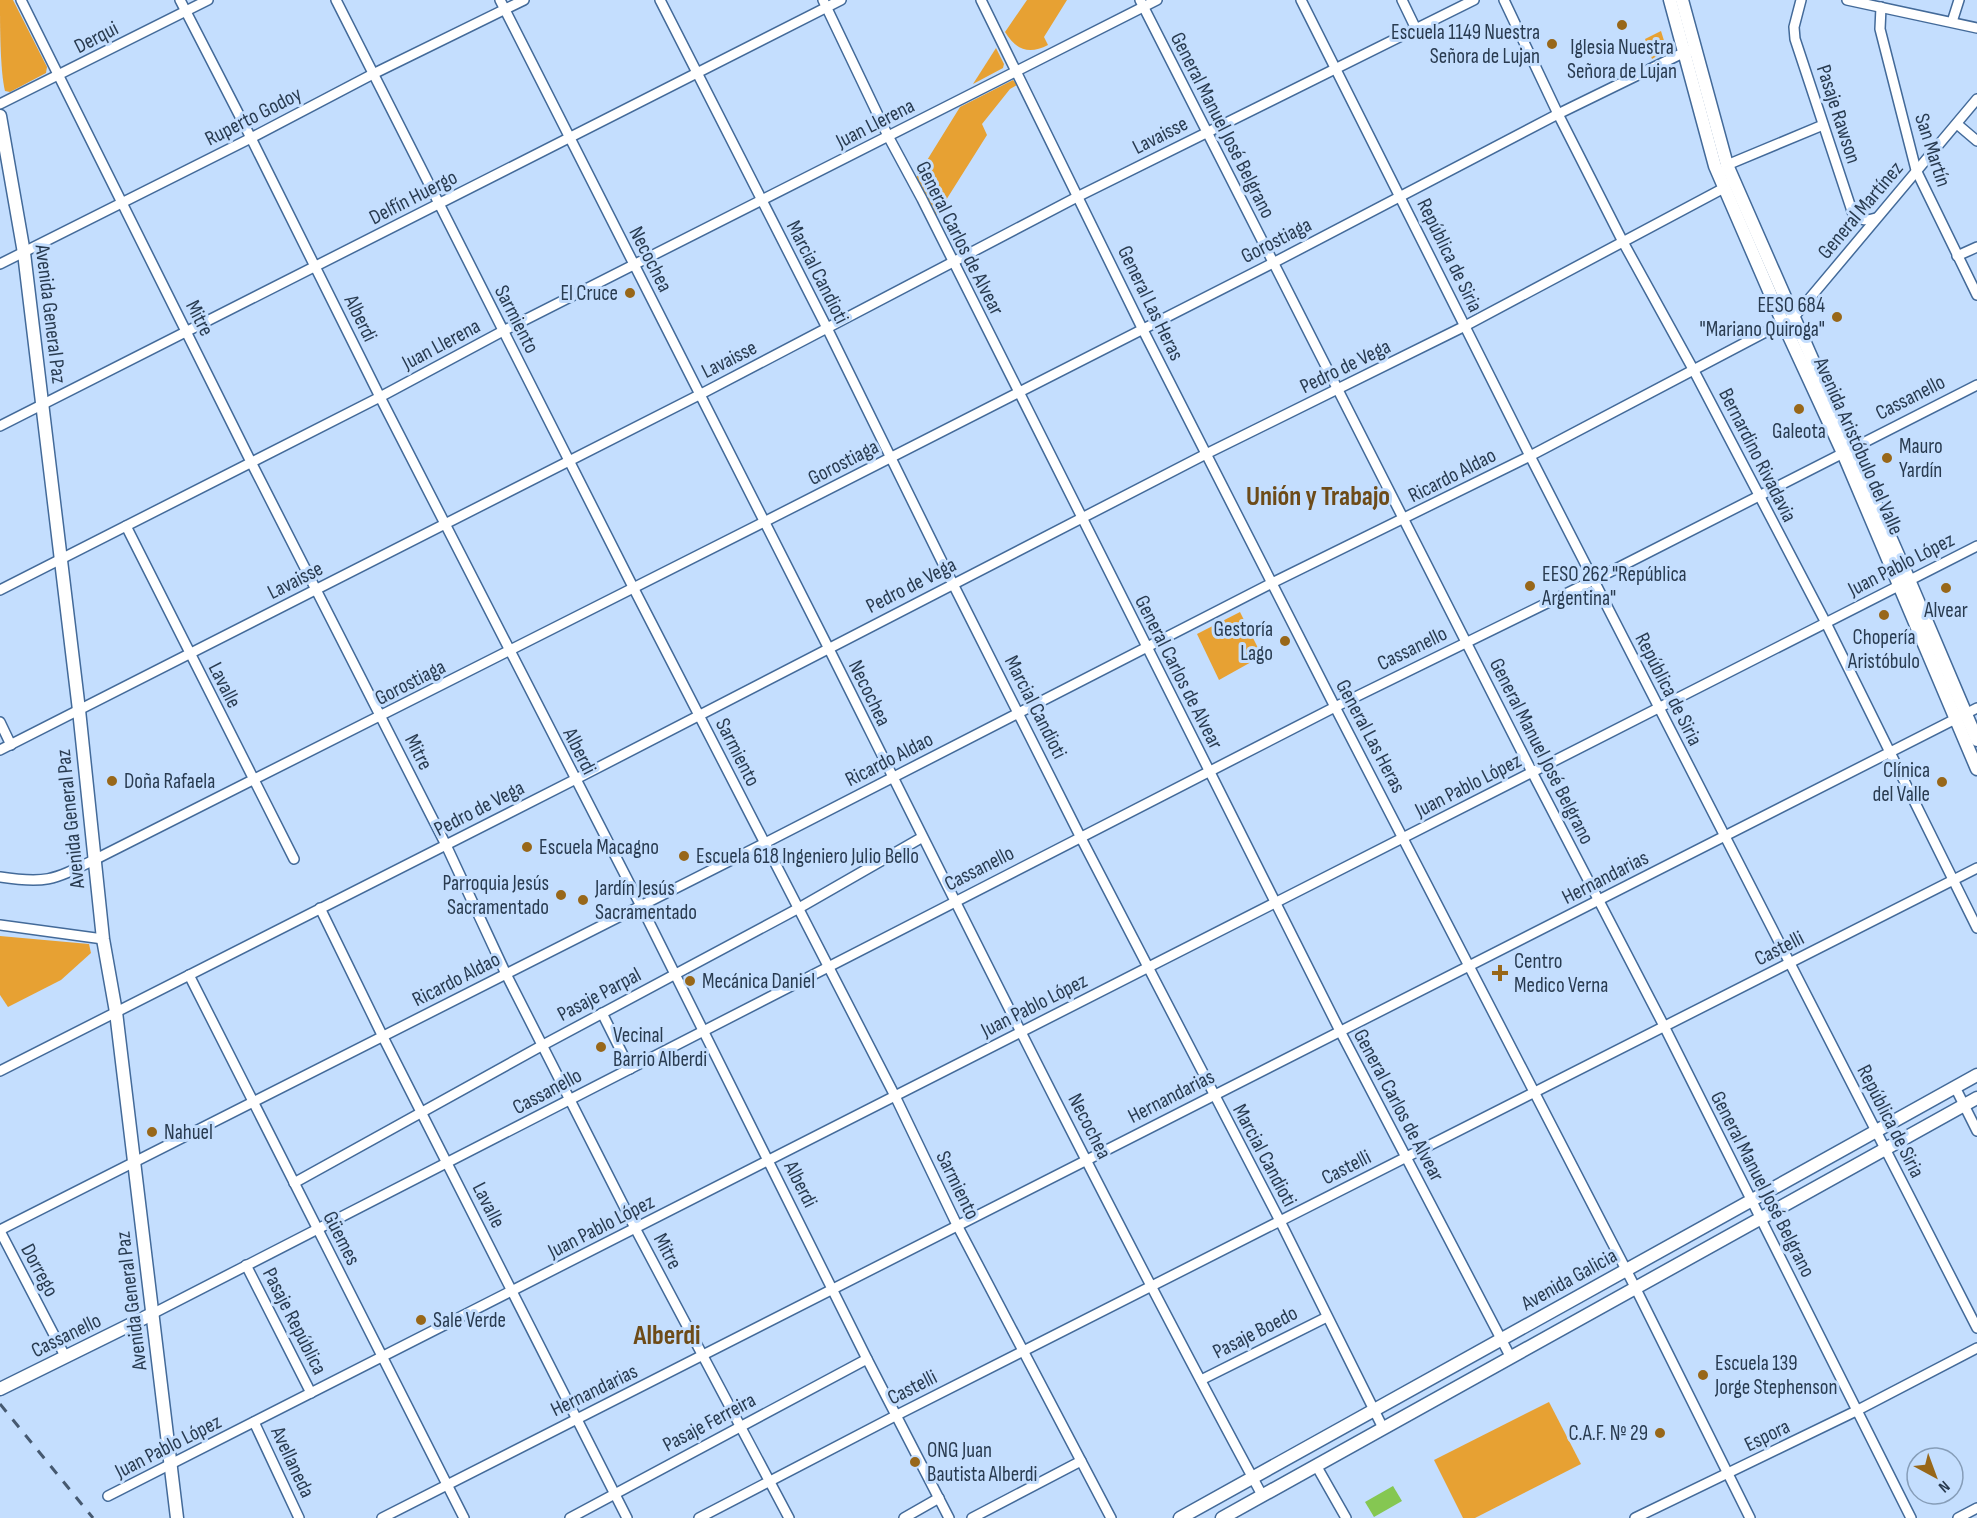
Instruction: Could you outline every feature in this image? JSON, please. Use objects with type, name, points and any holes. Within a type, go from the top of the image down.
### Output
[{"type":"main road","name":"Avenida Aristóbulo del Valle","points":[[1670,0],[1727,165],[1788,320]]},
{"type":"main road","name":"Avenida Aristóbulo del Valle","points":[[1682,0],[1689,50],[1715,166],[1788,320],[1904,583],[1977,740]]},
{"type":"main road","name":"Avenida General Paz","points":[[0,116],[24,253],[79,710],[103,939],[116,1012],[177,1518]]},
{"type":"main road","name":"Avenida Aristóbulo del Valle","points":[[1966,713],[1977,769]]},
{"type":"main road","name":"Avenida Galicia","points":[[1180,1518],[1977,1075]]},
{"type":"main road","name":"Avenida Galicia","points":[[1222,1518],[1977,1098]]},
{"type":"main road","name":"Cassanello","points":[[0,1389],[152,1314]]},
{"type":"street","name":"Mitre","points":[[21,0],[446,845],[506,974],[635,1228],[789,1518]]},
{"type":"street","name":"Alberdi","points":[[180,0],[574,780],[641,906],[949,1518]]},
{"type":"street","name":"Derqui","points":[[0,104],[208,0]]},
{"type":"street","name":"Sarmiento","points":[[336,0],[634,589],[895,1096],[957,1225],[1111,1518]]},
{"type":"street","name":"Necochea","points":[[500,0],[828,648],[921,838],[1262,1495]]},
{"type":"street","name":"Ruperto Godoy","points":[[0,264],[122,204],[373,74],[524,0]]},
{"type":"street","name":"Marcial Candioti","points":[[660,0],[892,457],[1081,838],[1280,1221],[1383,1428]]},
{"type":"street","name":"Delfín Huergo","points":[[0,426],[699,73],[825,4],[842,0]]},
{"type":"street","name":"General Las Heras","points":[[981,0],[1142,328],[1635,1287],[1750,1518]]},
{"type":"street","name":"Juan Llerena","points":[[0,590],[380,397],[503,331],[1017,72],[1142,3],[1157,0]]},
{"type":"street","name":"República de Siria","points":[[1301,0],[1593,580],[1977,1328]]},
{"type":"street","points":[[1402,0],[1416,29]]},
{"type":"street","name":"Lavaisse","points":[[0,750],[700,394],[1079,196],[1474,0]]},
{"type":"street","name":"Bernardino Rivadavia","points":[[1504,0],[1558,114],[1623,242],[1694,369],[1826,623],[1977,928]]},
{"type":"street","name":"Pasaje Rawson","points":[[1801,0],[1794,27],[1795,39],[1853,214],[1866,221],[1876,218]]},
{"type":"street","points":[[1847,0],[1977,28]]},
{"type":"street","points":[[1952,22],[1959,0]]},
{"type":"street","name":"General Manuel José Belgrano","points":[[1142,3],[1466,643],[1664,1026],[1911,1518]]},
{"type":"street","name":"General Carlos de Alvear","points":[[825,4],[888,136],[1275,903],[1510,1356]]},
{"type":"street","name":"San Martín","points":[[1881,7],[1880,29],[1916,170],[1977,295]]},
{"type":"street","name":"Gorostiaga","points":[[0,877],[45,881],[94,860],[510,652],[1273,263],[1558,114],[1689,50]]},
{"type":"street","name":"General Martínez","points":[[1788,320],[1977,99]]},
{"type":"street","points":[[1957,124],[1977,141]]},
{"type":"street","points":[[1724,188],[1727,165],[1823,125]]},
{"type":"street","name":"Pedro de Vega","points":[[0,1071],[574,780],[1206,454],[1465,326],[1724,188]]},
{"type":"street","points":[[1957,256],[1977,247]]},
{"type":"street","name":"Ricardo Aldao","points":[[0,1231],[1272,583],[1530,456],[1788,320]]},
{"type":"street","name":"Cassanello","points":[[152,1314],[1335,707],[1593,580],[1977,385]]},
{"type":"street","name":"Lavalle","points":[[126,526],[294,859]]},
{"type":"street","name":"Juan Pablo López","points":[[108,1496],[1977,546]]},
{"type":"street","name":"Hernandarias","points":[[382,1518],[1966,713]]},
{"type":"street","points":[[0,722],[11,745]]},
{"type":"street","name":"Pasaje Parpal","points":[[294,1183],[543,1045],[799,908],[921,838]]},
{"type":"street","name":"Castelli","points":[[699,1518],[897,1415],[1977,867]]},
{"type":"street","name":"Lavalle","points":[[320,908],[627,1518]]},
{"type":"street","points":[[0,925],[103,939]]},
{"type":"street","name":"Güemes","points":[[189,975],[464,1518]]},
{"type":"street","points":[[602,1013],[630,1069]]},
{"type":"street","points":[[1955,1087],[1977,1131]]},
{"type":"street","name":"Dorrego","points":[[0,1231],[65,1356]]},
{"type":"street","name":"Pasaje República","points":[[246,1265],[311,1393]]},
{"type":"street","name":"Pasaje Boedo","points":[[1201,1380],[1326,1317]]},
{"type":"street","name":"Espora","points":[[1635,1518],[1856,1411],[1977,1348]]},
{"type":"street","name":"Pasaje Ferreira","points":[[570,1518],[867,1359]]},
{"type":"street","name":"Avellaneda","points":[[254,1422],[299,1518]]},
{"type":"street","points":[[972,1518],[1081,1461]]},
{"type":"street","points":[[1317,1467],[1346,1518]]},
{"type":"street","points":[[904,1518],[939,1498]]},
{"type":"street","points":[[1958,1518],[1977,1508]]},
{"type":"shaded area","points":[[0,0],[13,0],[47,67],[46,73],[10,92],[5,91],[2,72]]},
{"type":"shaded area","points":[[1027,0],[1067,0],[1044,37],[1048,45],[1035,50],[1018,47],[1005,32]]},
{"type":"shaded area","points":[[1661,31],[1667,50],[1652,59],[1645,39]]},
{"type":"shaded area","points":[[996,48],[1004,64],[1003,68],[973,84]]},
{"type":"shaded area","points":[[1013,80],[1017,85],[1010,89],[982,124],[987,135],[936,216],[916,178],[960,107]]},
{"type":"shaded area","points":[[1240,612],[1262,656],[1219,680],[1197,634]]},
{"type":"shaded area","points":[[0,936],[89,944],[91,953],[61,980],[8,1007],[0,995]]},
{"type":"shaded area","points":[[1549,1402],[1581,1464],[1475,1518],[1463,1518],[1434,1460]]},
{"type":"shaded area","points":[[1393,1486],[1402,1501],[1374,1517],[1365,1502]]},
{"type":"railway","points":[[0,1404],[93,1518]]},
{"type":"place","name":"Iglesia Nuestra Señora de Lujan","points":[[1622,25]]},
{"type":"place","name":"Escuela 1149 Nuestra Señora de Lujan","points":[[1552,44]]},
{"type":"place","name":"El Cruce","points":[[630,293]]},
{"type":"place","name":"EESO 684 \"Mariano Quiroga\"","points":[[1837,317]]},
{"type":"place","name":"Galeota","points":[[1799,409]]},
{"type":"place","name":"Mauro Yardín","points":[[1887,458]]},
{"type":"place","name":"EESO 262 \"República Argentina\"","points":[[1530,586]]},
{"type":"place","name":"Alvear","points":[[1946,588]]},
{"type":"place","name":"Chopería Aristóbulo","points":[[1884,615]]},
{"type":"place","name":"Gestoría Lago","points":[[1285,641]]},
{"type":"place","name":"Doña Rafaela","points":[[112,781]]},
{"type":"place","name":"Clínica del Valle","points":[[1942,782]]},
{"type":"place","name":"Escuela Macagno","points":[[527,847]]},
{"type":"place","name":"Escuela 618 Ingeniero Julio Bello","points":[[684,856]]},
{"type":"place","name":"Parroquia Jesús Sacramentado","points":[[561,895]]},
{"type":"place","name":"Jardín Jesús Sacramentado","points":[[583,900]]},
{"type":"place","name":"Centro Medico Verna","points":[[1500,973]]},
{"type":"place","name":"Mecánica Daniel","points":[[690,981]]},
{"type":"place","name":"Vecinal Barrio Alberdi","points":[[601,1047]]},
{"type":"place","name":"Nahuel","points":[[152,1132]]},
{"type":"place","name":"Sale Verde","points":[[421,1320]]},
{"type":"place","name":"Escuela 139 Jorge Stephenson","points":[[1703,1375]]},
{"type":"place","name":"C.A.F. Nº 29","points":[[1660,1433]]},
{"type":"place","name":"ONG Juan Bautista Alberdi","points":[[915,1462]]},
{"type":"district","name":"Unión y Trabajo","points":[[1318,496]]},
{"type":"district","name":"Alberdi","points":[[667,1335]]}]
